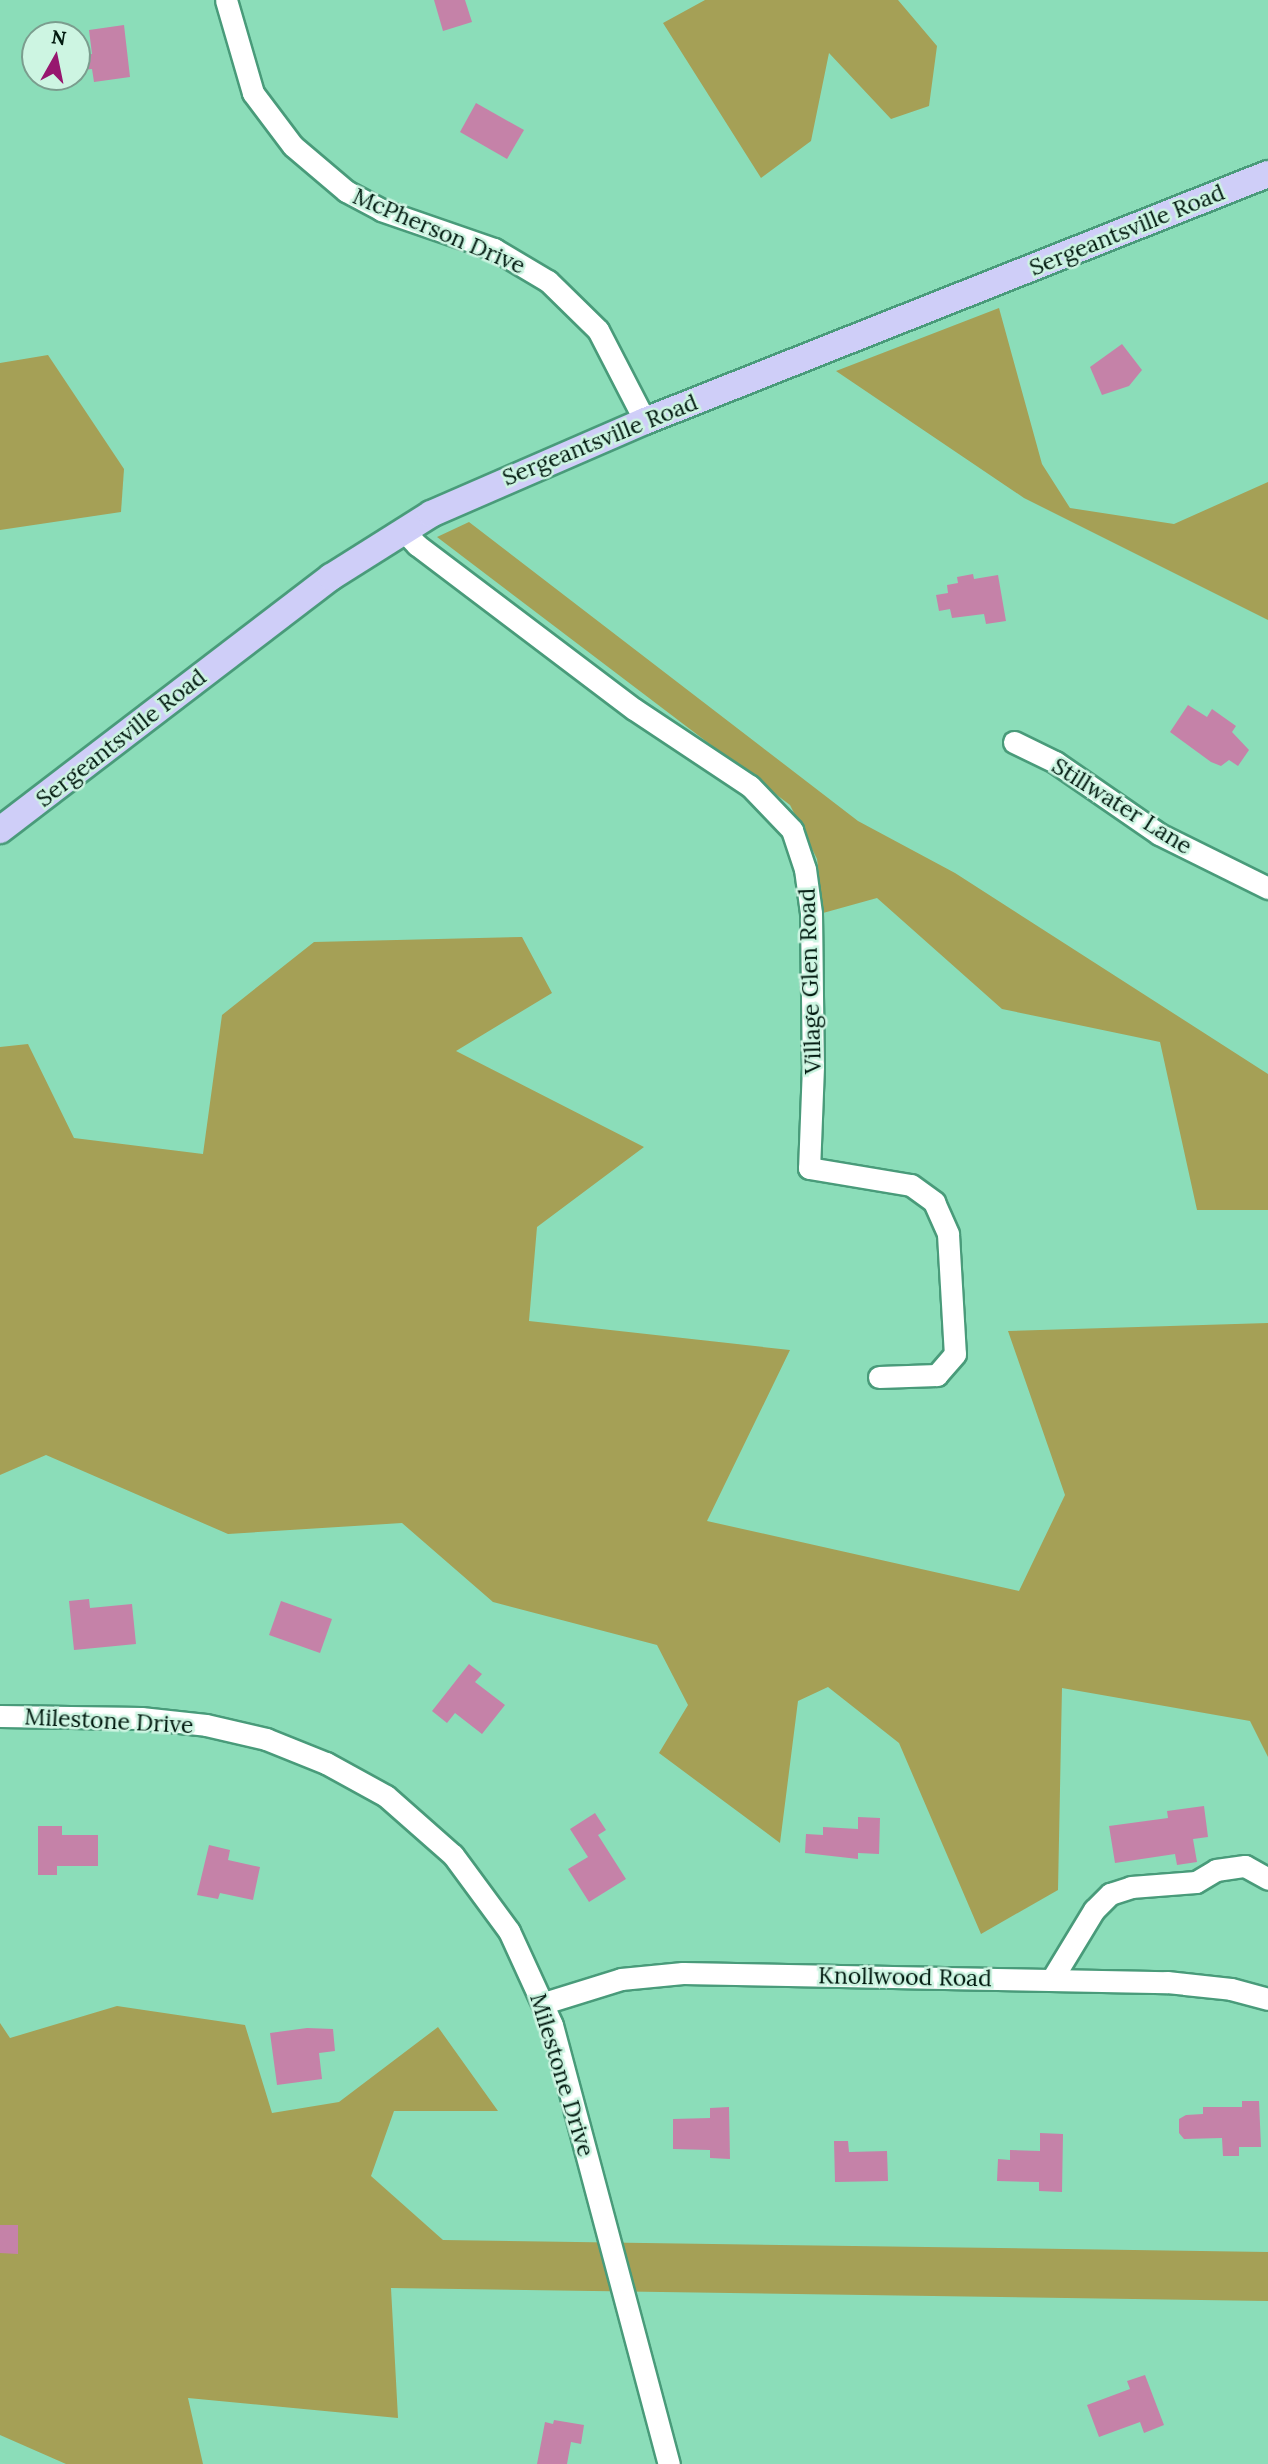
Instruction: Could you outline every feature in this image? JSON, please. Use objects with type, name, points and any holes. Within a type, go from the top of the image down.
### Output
[{"type":"main road","name":"Sergeantsville Road","points":[[0,830],[331,577],[403,530],[473,494],[645,421],[1268,174]]},
{"type":"street","name":"McPherson Drive","points":[[226,0],[253,93],[293,146],[346,191],[381,210],[494,249],[548,281],[597,330],[645,421]]},
{"type":"street","name":"Village Glen Road","points":[[403,530],[634,709],[750,786],[792,830],[805,869],[811,913],[814,1043],[808,1168],[911,1185],[933,1202],[948,1234],[955,1354],[937,1375],[879,1377]]},
{"type":"street","name":"Stillwater Lane","points":[[1014,742],[1055,762],[1159,834],[1268,888]]},
{"type":"street","name":"Milestone Drive","points":[[0,1716],[141,1718],[206,1725],[266,1739],[336,1768],[410,1814],[453,1855],[493,1904],[544,2003],[668,2464]]},
{"type":"street","points":[[1052,1979],[1094,1910],[1110,1894],[1131,1887],[1196,1882],[1216,1870],[1245,1866],[1268,1879]]},
{"type":"street","name":"Knollwood Road","points":[[544,2003],[621,1979],[682,1972],[1178,1983],[1268,1999]]},
{"type":"shaded area","points":[[705,0],[898,0],[937,46],[929,106],[891,119],[829,53],[811,141],[761,178],[663,23]]},
{"type":"shaded area","points":[[999,308],[1042,464],[1070,508],[1174,524],[1268,482],[1268,620],[1024,498],[836,371]]},
{"type":"shaded area","points":[[48,355],[124,469],[121,512],[0,530],[0,363]]},
{"type":"shaded area","points":[[469,522],[858,821],[955,873],[1268,1074],[1268,1210],[1197,1210],[1160,1042],[1002,1009],[877,898],[823,913],[817,859],[790,805],[437,537]]},
{"type":"shaded area","points":[[522,937],[552,993],[456,1051],[644,1147],[537,1227],[529,1321],[790,1350],[707,1521],[1019,1591],[1065,1495],[1008,1331],[1268,1323],[1268,1757],[1250,1721],[1062,1688],[1058,1890],[981,1934],[899,1743],[828,1687],[798,1701],[780,1843],[659,1753],[688,1705],[657,1645],[493,1602],[402,1523],[228,1534],[46,1455],[0,1475],[0,1047],[28,1044],[74,1138],[203,1154],[222,1015],[314,942]]},
{"type":"shaded area","points":[[117,2006],[245,2025],[272,2113],[339,2102],[438,2027],[498,2111],[394,2111],[371,2176],[443,2240],[1268,2252],[1268,2301],[391,2288],[398,2418],[188,2398],[203,2464],[66,2464],[0,2435],[0,2023],[10,2038]]},
{"type":"building","points":[[434,0],[465,0],[472,22],[443,31]]},
{"type":"building","points":[[124,25],[130,77],[94,82],[91,69],[91,30]]},
{"type":"building","points":[[476,103],[524,130],[507,159],[460,132]]},
{"type":"building","points":[[1122,344],[1142,370],[1129,386],[1102,395],[1090,367]]},
{"type":"building","points":[[973,574],[974,579],[998,575],[1006,621],[986,624],[984,614],[952,618],[950,609],[939,611],[936,595],[948,593],[947,585],[958,583],[957,577]]},
{"type":"building","points":[[1188,705],[1207,717],[1212,709],[1236,726],[1232,732],[1249,750],[1238,766],[1229,760],[1221,766],[1211,762],[1170,732]]},
{"type":"building","points":[[89,1599],[90,1608],[132,1604],[136,1644],[74,1650],[69,1601]]},
{"type":"building","points":[[281,1601],[332,1619],[320,1653],[269,1635]]},
{"type":"building","points":[[469,1664],[482,1674],[475,1682],[505,1705],[482,1734],[455,1713],[447,1723],[432,1711]]},
{"type":"building","points":[[1204,1806],[1208,1837],[1193,1839],[1197,1862],[1177,1865],[1175,1854],[1115,1863],[1109,1826],[1168,1818],[1167,1811]]},
{"type":"building","points":[[595,1813],[606,1830],[598,1835],[626,1879],[589,1902],[568,1869],[588,1857],[570,1829]]},
{"type":"building","points":[[858,1817],[880,1818],[879,1854],[858,1853],[858,1859],[805,1853],[806,1834],[823,1835],[823,1827],[858,1829]]},
{"type":"building","points":[[38,1826],[62,1826],[62,1835],[98,1835],[98,1866],[57,1866],[57,1875],[38,1875]]},
{"type":"building","points":[[209,1845],[230,1850],[228,1860],[260,1867],[253,1900],[220,1893],[218,1899],[197,1895]]},
{"type":"building","points":[[307,2028],[333,2029],[335,2051],[319,2053],[322,2079],[277,2085],[270,2033]]},
{"type":"building","points":[[1242,2101],[1259,2101],[1261,2147],[1239,2147],[1239,2156],[1223,2156],[1222,2138],[1184,2139],[1179,2133],[1179,2119],[1186,2115],[1203,2114],[1203,2107],[1242,2107]]},
{"type":"building","points":[[729,2107],[730,2159],[710,2158],[710,2150],[673,2149],[673,2119],[710,2118],[710,2108]]},
{"type":"building","points":[[1040,2133],[1063,2134],[1062,2192],[1039,2191],[1039,2182],[997,2181],[998,2159],[1010,2160],[1010,2150],[1040,2151]]},
{"type":"building","points":[[834,2141],[848,2141],[849,2152],[887,2151],[888,2181],[835,2182]]},
{"type":"building","points":[[0,2225],[18,2225],[18,2254],[0,2253]]},
{"type":"building","points":[[1145,2375],[1164,2425],[1144,2433],[1140,2422],[1099,2437],[1087,2405],[1130,2389],[1127,2381]]},
{"type":"building","points":[[554,2420],[584,2425],[581,2444],[571,2442],[567,2464],[537,2464],[545,2422],[553,2424]]}]
